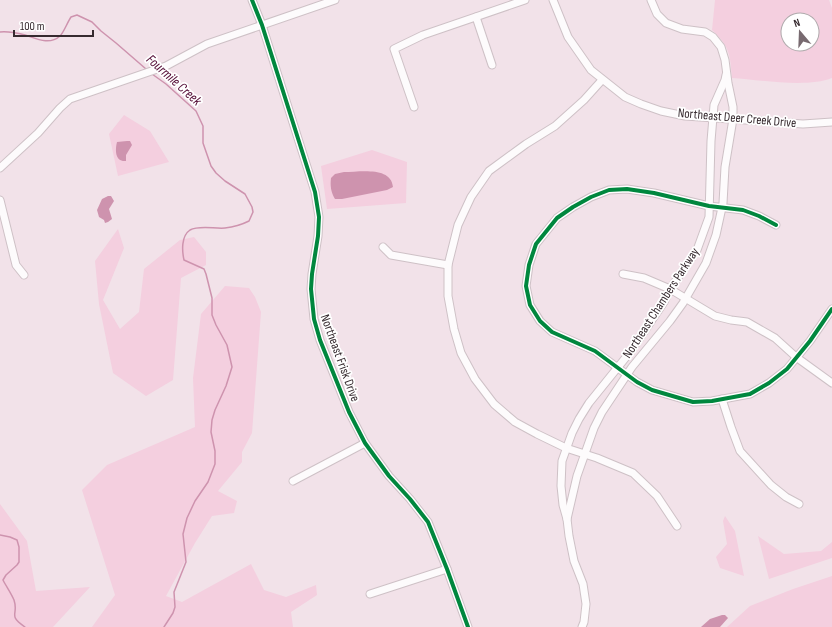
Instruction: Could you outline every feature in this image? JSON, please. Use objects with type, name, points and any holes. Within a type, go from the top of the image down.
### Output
[{"type":"street","name":"Northeast Frisk Drive","points":[[252,0],[262,25],[318,204],[318,236],[311,289],[314,319],[320,340],[349,412],[364,443],[385,471],[428,522],[468,627]]},
{"type":"street","points":[[0,168],[38,133],[70,99],[98,88],[166,66],[207,44],[335,0]]},
{"type":"street","points":[[414,107],[394,49],[423,35],[526,0]]},
{"type":"street","name":"Northeast Deer Creek Drive","points":[[553,0],[568,37],[591,70],[625,97],[641,104],[661,111],[685,116],[803,124],[832,122]]},
{"type":"street","name":"Northeast Chambers Parkway","points":[[567,519],[576,480],[594,428],[602,412],[628,374],[670,321],[706,263],[716,235],[722,207],[726,160],[733,119],[733,107],[725,60],[721,47],[713,37],[705,32],[682,29],[666,23],[657,14],[651,0]]},
{"type":"street","points":[[476,17],[492,65]]},
{"type":"street","name":"Northeast Chambers Parkway","points":[[582,627],[586,604],[583,584],[573,555],[563,505],[561,486],[562,461],[572,433],[589,403],[618,367],[664,302],[670,289],[696,250],[709,217],[711,141],[714,105],[725,80],[726,72]]},
{"type":"street","points":[[602,80],[584,100],[555,126],[526,144],[489,171],[471,197],[458,225],[448,265],[448,296],[454,329],[461,353],[475,379],[494,404],[515,422],[536,434],[566,448],[585,453],[632,473],[657,496],[677,526]]},
{"type":"street","points":[[776,226],[759,216],[743,210],[709,206],[654,193],[627,189],[609,190],[591,197],[557,218],[536,244],[529,265],[526,286],[530,305],[540,321],[552,332],[595,351],[638,382],[652,390],[693,402],[750,394],[769,383],[787,369],[810,341],[832,309]]},
{"type":"street","points":[[0,200],[16,265],[24,275]]},
{"type":"street","points":[[383,247],[391,255],[448,265]]},
{"type":"street","points":[[623,274],[644,278],[670,289],[715,316],[747,322],[775,338],[796,357],[832,383]]},
{"type":"street","points":[[722,399],[740,451],[771,484],[786,497],[799,504]]},
{"type":"street","points":[[293,481],[364,443]]},
{"type":"street","points":[[370,594],[447,569]]},
{"type":"shaded area","points":[[715,0],[829,0],[832,8],[832,78],[822,81],[797,83],[732,78],[731,63],[728,51],[712,30]]},
{"type":"shaded area","points":[[124,115],[150,131],[169,162],[118,176],[109,134]]},
{"type":"shaded area","points":[[130,141],[132,145],[126,155],[126,161],[122,161],[117,155],[117,142]]},
{"type":"shaded area","points":[[372,150],[407,162],[406,203],[327,209],[321,166]]},
{"type":"shaded area","points":[[366,171],[381,173],[391,180],[393,187],[387,190],[335,199],[331,189],[331,178],[335,174]]},
{"type":"shaded area","points":[[111,196],[114,201],[109,209],[112,219],[105,223],[104,220],[99,217],[97,210],[102,199]]},
{"type":"shaded area","points":[[118,229],[124,248],[103,300],[120,329],[139,312],[144,269],[180,240],[194,237],[206,252],[206,265],[181,278],[173,380],[146,396],[113,373],[99,304],[95,261]]},
{"type":"shaded area","points":[[225,286],[249,288],[255,297],[261,312],[252,433],[242,452],[242,462],[218,491],[237,501],[234,513],[212,516],[195,543],[166,596],[182,602],[251,564],[264,590],[286,597],[316,585],[317,595],[291,612],[293,627],[92,627],[115,595],[82,490],[107,465],[195,427],[193,378],[201,314]]},
{"type":"shaded area","points":[[0,504],[27,541],[36,591],[90,587],[53,627],[0,627]]},
{"type":"shaded area","points":[[725,516],[735,531],[744,576],[720,568],[716,557],[727,544],[723,521]]},
{"type":"shaded area","points":[[758,536],[784,554],[821,551],[832,542],[832,558],[769,579]]},
{"type":"shaded area","points":[[832,576],[832,627],[727,627],[750,606]]},
{"type":"shaded area","points":[[725,615],[728,618],[720,627],[701,627],[710,619]]},
{"type":"waterway","name":"Fourmile Creek","points":[[0,32],[12,32],[47,41],[56,39],[60,36],[71,17],[77,15],[92,22],[146,69]]},
{"type":"waterway","name":"Fourmile Creek","points":[[152,74],[166,84],[196,111],[203,126],[203,143],[211,166],[225,181],[245,194],[253,212],[249,221],[243,224],[225,228],[202,227],[190,230],[185,236],[184,240],[184,260],[204,269],[206,274],[212,298],[212,315],[227,345],[232,367],[212,420],[211,432],[215,451],[215,464],[208,482],[195,501],[187,518],[183,534],[186,562],[174,592],[175,607],[173,613],[164,627]]},
{"type":"waterway","points":[[0,535],[17,540],[19,547],[19,562],[3,580],[14,600],[16,620],[25,627]]},
{"type":"cycle path","points":[[252,0],[262,25],[315,192],[319,217],[311,289],[314,319],[320,340],[349,412],[365,443],[389,476],[428,522],[468,627]]},
{"type":"cycle path","points":[[776,225],[743,210],[709,206],[654,193],[627,189],[609,190],[591,197],[557,218],[536,244],[529,265],[526,286],[530,305],[540,321],[552,332],[595,351],[637,382],[652,390],[693,402],[712,401],[750,394],[769,383],[787,369],[810,341],[832,309]]}]
